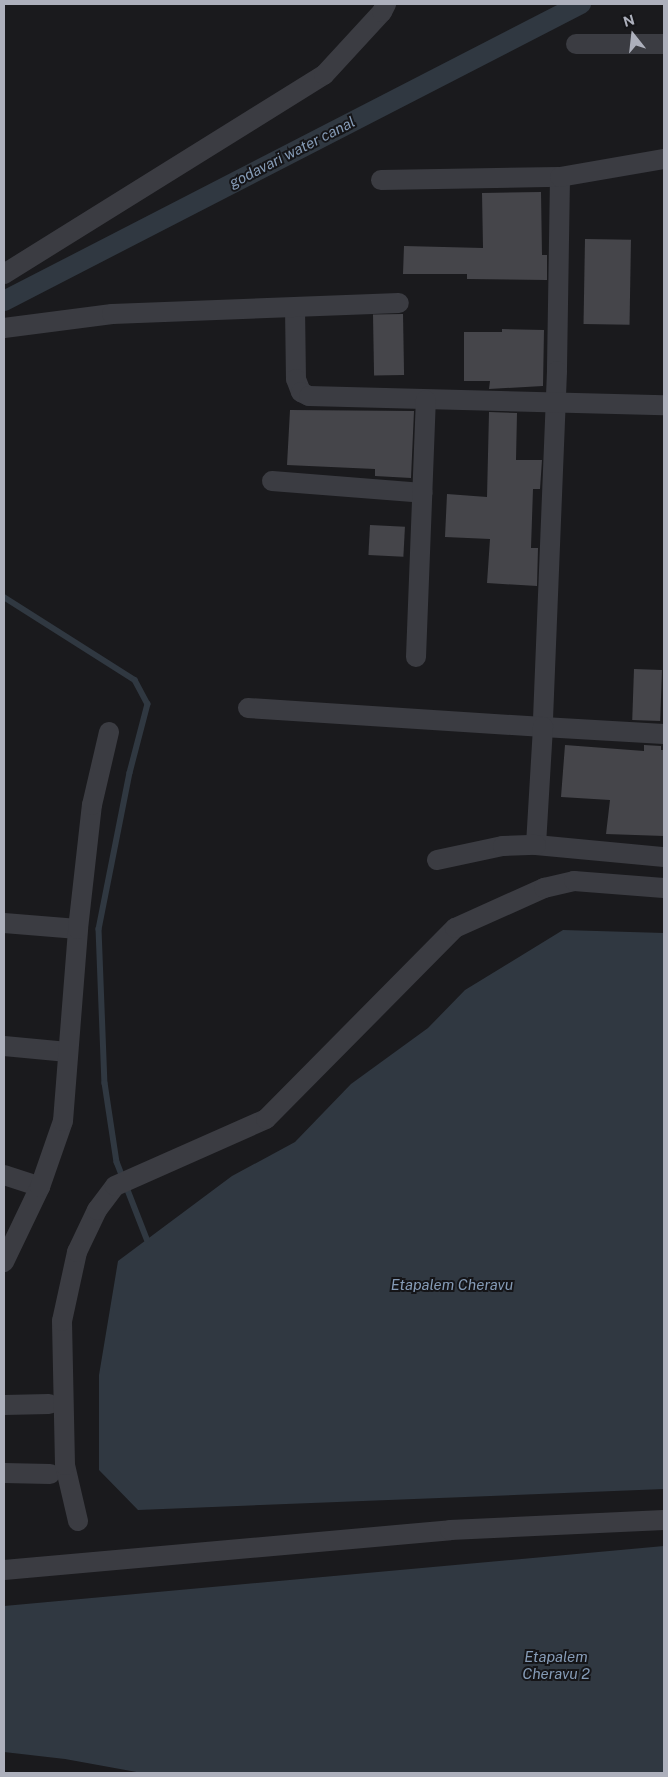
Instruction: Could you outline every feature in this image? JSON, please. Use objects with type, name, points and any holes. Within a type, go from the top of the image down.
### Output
[{"type":"street","points":[[4,274],[324,75],[382,12],[386,4]]},
{"type":"street","points":[[576,44],[664,44]]},
{"type":"street","points":[[381,180],[560,177],[664,159]]},
{"type":"street","points":[[536,845],[543,727],[555,404],[560,177]]},
{"type":"street","points":[[4,328],[112,314],[399,303]]},
{"type":"street","points":[[295,308],[296,379],[300,392],[309,396],[555,404],[664,405]]},
{"type":"street","points":[[416,657],[426,400]]},
{"type":"street","points":[[272,481],[422,493]]},
{"type":"street","points":[[248,708],[664,734]]},
{"type":"street","points":[[4,1262],[40,1187],[63,1121],[78,928],[92,805],[108,732]]},
{"type":"street","points":[[437,860],[502,846],[536,845],[664,857]]},
{"type":"street","points":[[78,1521],[65,1465],[62,1321],[77,1252],[97,1210],[115,1186],[266,1119],[455,928],[544,888],[574,881],[664,888]]},
{"type":"street","points":[[4,923],[78,928]]},
{"type":"street","points":[[4,1046],[68,1052]]},
{"type":"street","points":[[4,1175],[40,1187]]},
{"type":"street","points":[[4,1405],[49,1404]]},
{"type":"street","points":[[4,1473],[50,1474]]},
{"type":"street","points":[[4,1570],[450,1530],[664,1520]]},
{"type":"water","name":"Etapalem Cheravu","points":[[563,930],[664,933],[664,1489],[138,1510],[99,1470],[99,1375],[118,1261],[232,1176],[295,1142],[351,1084],[428,1028],[465,990]]},
{"type":"water","name":"Etapalem Cheravu 2","points":[[664,1546],[664,1773],[142,1773],[65,1759],[4,1752],[4,1606]]},
{"type":"building","points":[[541,192],[542,255],[547,255],[547,280],[467,279],[467,274],[403,274],[404,246],[483,248],[482,193]]},
{"type":"building","points":[[585,239],[631,240],[630,325],[584,324]]},
{"type":"building","points":[[403,314],[404,375],[374,376],[373,315]]},
{"type":"building","points":[[502,329],[544,330],[543,386],[489,389],[490,381],[464,381],[464,332],[502,332]]},
{"type":"building","points":[[290,410],[414,411],[411,478],[375,476],[375,469],[287,465]]},
{"type":"building","points":[[489,412],[517,413],[516,460],[542,460],[540,489],[533,489],[531,548],[538,548],[537,586],[487,583],[490,539],[445,537],[447,494],[487,497]]},
{"type":"building","points":[[370,525],[405,527],[403,557],[368,555]]},
{"type":"building","points":[[634,669],[662,670],[660,721],[632,720]]},
{"type":"building","points":[[565,745],[644,751],[644,745],[661,746],[661,750],[664,750],[664,836],[606,834],[610,800],[561,797]]},
{"type":"waterway","name":"godavari water canal","points":[[4,301],[581,4]]},
{"type":"waterway","points":[[4,597],[135,680],[148,704],[130,773],[99,929],[105,1083],[117,1162],[147,1239]]}]
